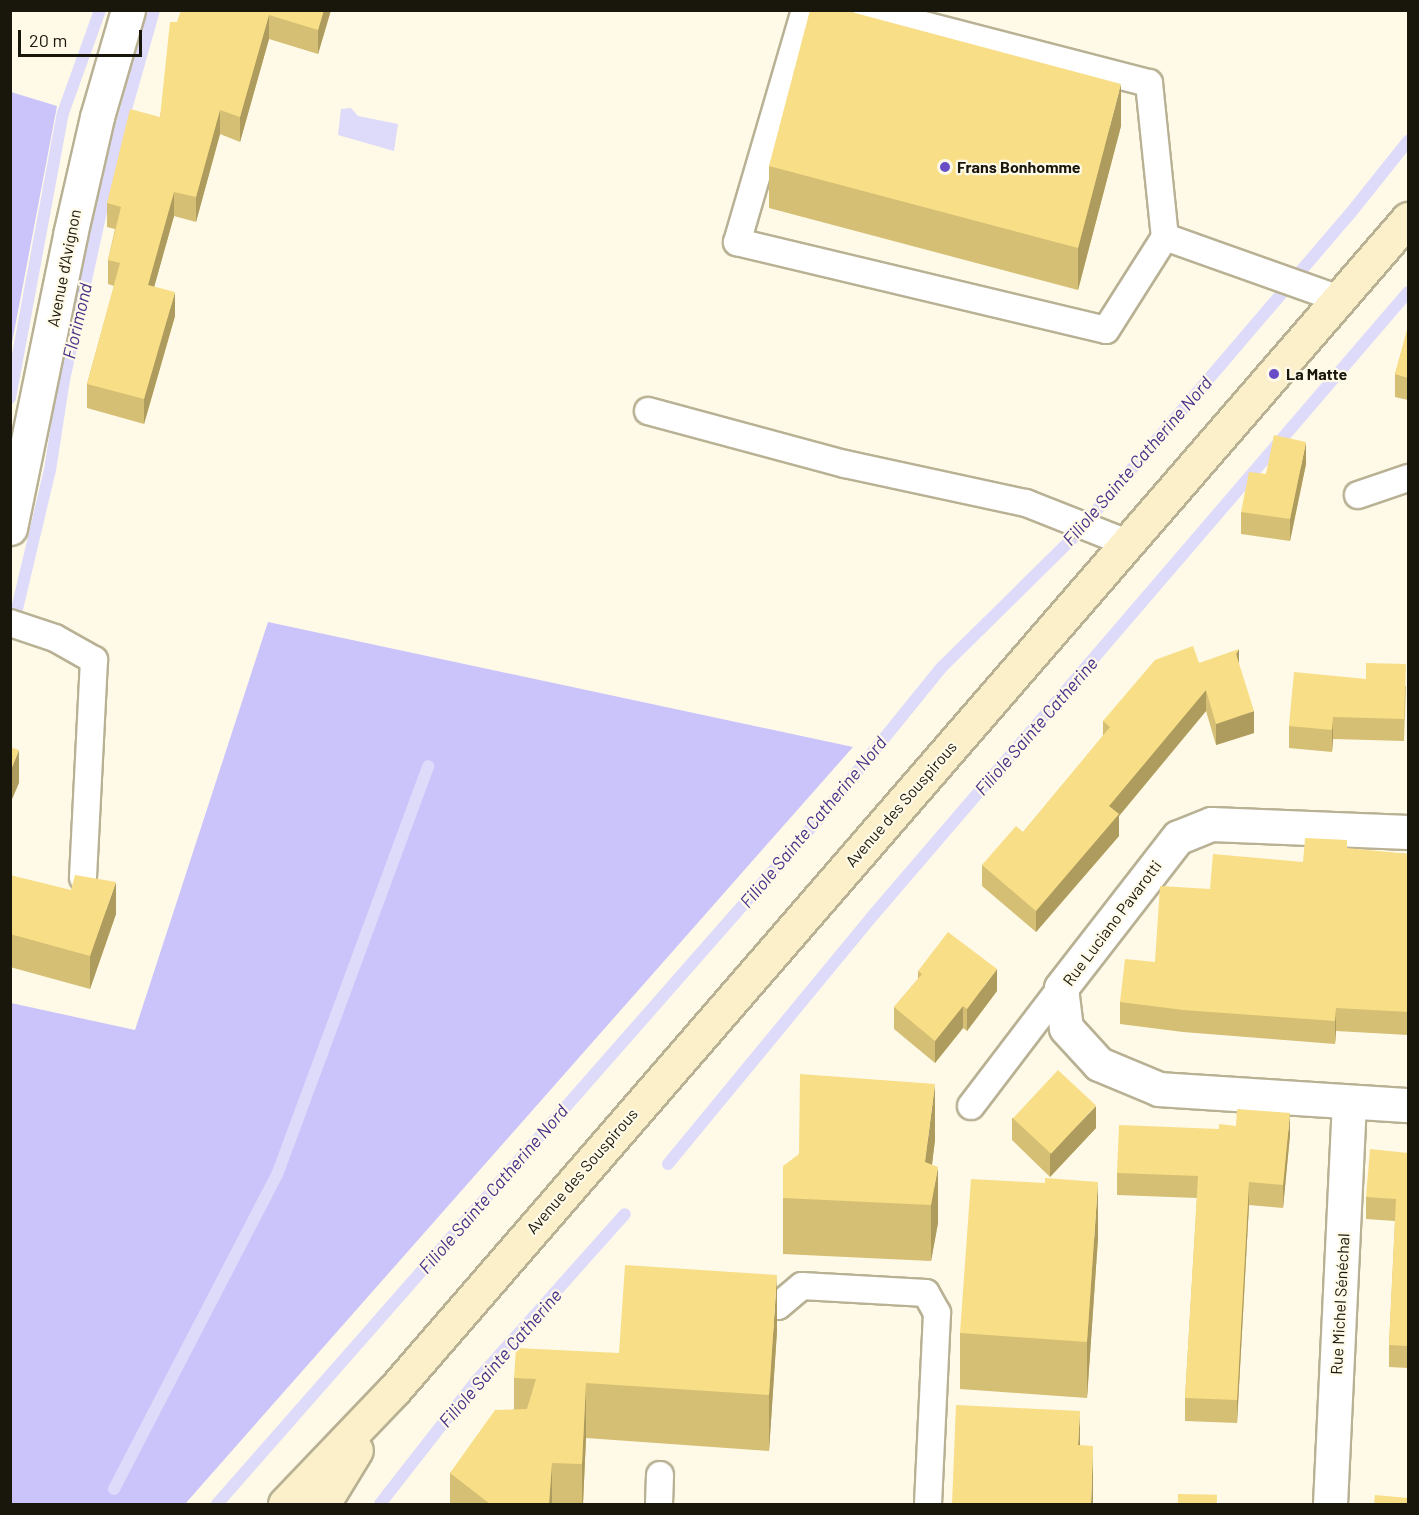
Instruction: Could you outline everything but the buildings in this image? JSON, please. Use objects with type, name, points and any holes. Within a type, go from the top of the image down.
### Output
[{"type":"main road","name":"Avenue des Souspirous","points":[[285,1504],[394,1390],[1408,219]]},
{"type":"main road","name":"Avenue des Souspirous","points":[[322,1504],[394,1390]]},
{"type":"street","name":"Avenue d'Avignon","points":[[10,528],[72,224],[97,117],[128,10]]},
{"type":"street","name":"Rue Luciano Pavarotti","points":[[1408,832],[1211,824],[1178,837],[1060,988],[1066,1028],[1099,1064],[1159,1089],[1408,1105]]},
{"type":"street","name":"Rue Michel Sénéchal","points":[[1330,1504],[1349,1103]]},
{"type":"lane","points":[[806,10],[737,242],[1106,330],[1165,237],[1149,83],[866,10]]},
{"type":"lane","points":[[1165,237],[1339,299]]},
{"type":"lane","points":[[648,411],[845,464],[1026,503],[1127,543]]},
{"type":"lane","points":[[1358,495],[1408,478]]},
{"type":"lane","points":[[10,623],[55,638],[94,660],[83,878]]},
{"type":"lane","points":[[971,1106],[1060,988]]},
{"type":"lane","points":[[720,1303],[778,1306],[801,1286],[926,1293],[937,1313],[928,1504]]},
{"type":"lane","points":[[659,1504],[660,1475]]},
{"type":"shaded area","points":[[10,92],[57,106],[11,348]]},
{"type":"shaded area","points":[[351,108],[358,116],[398,124],[394,151],[338,135],[341,109]]},
{"type":"shaded area","points":[[268,622],[853,747],[185,1504],[11,1504],[11,1003],[135,1030]]},
{"type":"waterway","points":[[10,398],[63,113],[100,10]]},
{"type":"waterway","name":"Florimond","points":[[13,626],[50,470],[64,380],[115,148],[154,10]]},
{"type":"waterway","name":"Filiole Sainte Catherine Nord","points":[[217,1504],[822,815],[941,668],[1072,539],[1349,215],[1408,141]]},
{"type":"waterway","name":"Filiole Sainte Catherine","points":[[668,1164],[875,913],[1408,292]]},
{"type":"waterway","points":[[114,1489],[277,1175],[428,766]]},
{"type":"waterway","name":"Filiole Sainte Catherine","points":[[380,1504],[477,1380],[625,1214]]},
{"type":"place","name":"Frans Bonhomme","points":[[945,167]]},
{"type":"place","name":"La Matte","points":[[1274,374]]}]
